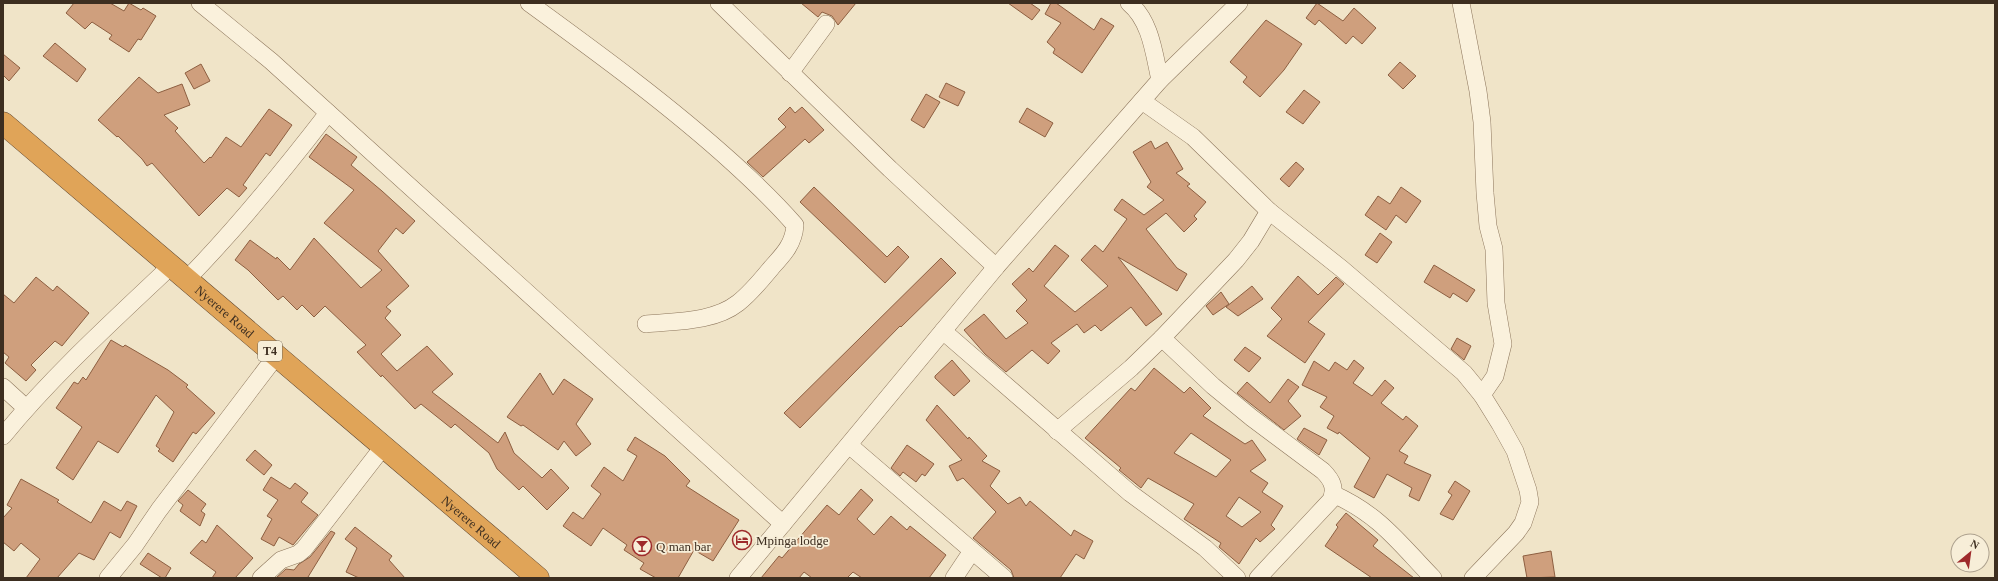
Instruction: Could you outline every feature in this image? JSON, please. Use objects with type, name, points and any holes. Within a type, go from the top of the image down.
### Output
[{"type":"highway","name":"Nyerere Road","points":[[3,123],[538,578]]},
{"type":"street","points":[[200,3],[271,61],[783,524]]},
{"type":"street","points":[[530,3],[635,81],[688,123],[760,188],[782,209],[795,225],[795,237],[784,254],[738,303],[724,311],[702,318],[646,324]]},
{"type":"street","points":[[718,3],[996,267]]},
{"type":"street","points":[[1129,3],[1150,33],[1160,80]]},
{"type":"street","points":[[738,578],[996,267],[1160,80],[1238,3]]},
{"type":"street","points":[[1461,3],[1478,91],[1482,122],[1488,226],[1494,249],[1496,303],[1503,344],[1495,376],[1482,395]]},
{"type":"street","points":[[790,73],[826,24]]},
{"type":"street","points":[[1142,100],[1193,137],[1269,211],[1342,269],[1464,373],[1482,395],[1500,424],[1514,451],[1528,490],[1530,502],[1523,523],[1516,533],[1473,578]]},
{"type":"street","points":[[3,436],[26,408],[97,336],[226,237],[287,166],[328,113]]},
{"type":"street","points":[[1057,431],[1131,368],[1162,338],[1236,260],[1251,241],[1269,211]]},
{"type":"street","points":[[943,331],[1130,493],[1205,548],[1238,578]]},
{"type":"street","points":[[1162,338],[1208,381],[1252,418],[1323,471],[1332,481],[1333,494],[1324,508],[1258,578]]},
{"type":"street","points":[[108,578],[135,545],[159,510],[276,356]]},
{"type":"street","points":[[3,387],[26,408]]},
{"type":"street","points":[[849,445],[1004,578]]},
{"type":"street","points":[[261,578],[281,560],[304,549],[383,447]]},
{"type":"street","points":[[1333,494],[1360,507],[1381,523],[1433,578]]},
{"type":"street","points":[[954,578],[972,551]]},
{"type":"building","points":[[74,3],[110,3],[124,11],[129,3],[141,10],[143,8],[156,16],[141,40],[138,39],[129,52],[109,39],[112,35],[92,22],[85,29],[66,13]]},
{"type":"building","points":[[801,3],[856,3],[838,25],[832,16],[822,12],[818,17]]},
{"type":"building","points":[[1008,3],[1030,3],[1040,10],[1032,20]]},
{"type":"building","points":[[1051,3],[1056,3],[1094,30],[1101,18],[1114,26],[1082,73],[1053,53],[1055,49],[1047,42],[1061,23],[1045,14]]},
{"type":"building","points":[[1317,3],[1343,21],[1354,8],[1376,28],[1362,44],[1353,36],[1346,44],[1319,20],[1315,25],[1306,18]]},
{"type":"building","points":[[1266,20],[1302,44],[1284,70],[1260,97],[1243,82],[1247,77],[1230,62]]},
{"type":"building","points":[[55,43],[86,69],[77,82],[43,56]]},
{"type":"building","points":[[3,54],[20,68],[9,81],[3,75]]},
{"type":"building","points":[[1400,62],[1416,76],[1403,89],[1388,75]]},
{"type":"building","points":[[201,64],[210,81],[194,89],[185,73]]},
{"type":"building","points":[[139,77],[158,93],[182,84],[190,105],[164,115],[178,128],[175,131],[204,163],[210,157],[211,158],[226,137],[241,147],[269,109],[292,125],[270,156],[266,153],[243,185],[247,188],[239,197],[227,188],[199,216],[152,163],[147,166],[142,159],[118,136],[117,137],[98,120]]},
{"type":"building","points":[[946,83],[965,92],[958,106],[939,97]]},
{"type":"building","points":[[1304,90],[1320,102],[1303,124],[1286,112]]},
{"type":"building","points":[[926,94],[940,102],[924,128],[911,120]]},
{"type":"building","points":[[790,107],[795,113],[802,107],[824,130],[809,143],[805,139],[763,177],[747,162],[786,127],[778,119]]},
{"type":"building","points":[[1027,108],[1053,123],[1045,137],[1019,122]]},
{"type":"building","points":[[326,134],[357,157],[351,165],[415,221],[403,234],[396,228],[378,251],[409,286],[386,307],[391,311],[385,318],[401,335],[381,354],[397,371],[427,346],[453,374],[432,392],[498,443],[505,432],[514,453],[542,478],[551,469],[569,488],[547,510],[523,486],[519,490],[497,469],[489,453],[455,424],[451,428],[421,404],[415,409],[357,352],[366,345],[325,306],[314,317],[302,305],[297,310],[283,296],[278,300],[248,270],[235,260],[250,240],[276,259],[277,257],[290,270],[314,238],[361,288],[382,270],[324,223],[354,190],[309,157]]},
{"type":"building","points":[[1151,141],[1155,149],[1167,142],[1183,169],[1176,173],[1190,184],[1187,186],[1206,202],[1194,216],[1197,219],[1184,232],[1166,213],[1146,229],[1177,268],[1187,274],[1177,291],[1118,257],[1162,314],[1146,326],[1131,307],[1101,331],[1095,325],[1084,333],[1077,324],[1051,343],[1060,351],[1048,364],[1032,350],[1006,372],[985,354],[964,330],[984,314],[1006,339],[1028,323],[1016,311],[1027,300],[1012,284],[1029,268],[1033,272],[1055,245],[1069,256],[1044,286],[1075,312],[1108,286],[1081,260],[1095,245],[1103,252],[1127,219],[1114,210],[1122,199],[1144,215],[1164,200],[1147,187],[1151,182],[1133,152]]},
{"type":"building","points":[[1296,162],[1304,169],[1289,187],[1280,179]]},
{"type":"building","points":[[814,187],[887,257],[898,246],[909,257],[885,283],[800,202]]},
{"type":"building","points":[[1401,187],[1421,201],[1406,223],[1396,215],[1386,230],[1365,215],[1378,196],[1390,204]]},
{"type":"building","points":[[1380,233],[1392,242],[1377,263],[1365,255]]},
{"type":"building","points":[[941,258],[956,273],[901,327],[900,326],[800,428],[784,413]]},
{"type":"building","points":[[1434,265],[1475,290],[1467,302],[1453,293],[1450,298],[1424,282]]},
{"type":"building","points":[[1298,276],[1318,295],[1336,277],[1344,284],[1308,322],[1325,334],[1305,363],[1267,336],[1282,319],[1271,308]]},
{"type":"building","points":[[36,277],[53,291],[57,286],[89,313],[62,346],[55,341],[31,365],[36,370],[26,381],[5,363],[9,357],[3,352],[3,294],[14,303]]},
{"type":"building","points":[[1252,286],[1263,299],[1238,316],[1226,307]]},
{"type":"building","points":[[1221,292],[1229,304],[1213,315],[1206,306]]},
{"type":"building","points":[[1457,338],[1471,346],[1464,360],[1451,349]]},
{"type":"building","points":[[111,340],[123,347],[125,345],[168,370],[188,385],[186,387],[215,413],[196,434],[193,432],[173,462],[158,451],[160,449],[156,446],[174,412],[156,395],[118,453],[98,441],[73,480],[56,468],[82,427],[56,408],[74,382],[78,384],[83,377],[86,380]]},
{"type":"building","points":[[1245,347],[1261,358],[1249,372],[1234,360]]},
{"type":"building","points":[[952,360],[970,381],[954,396],[935,378],[935,376]]},
{"type":"building","points":[[1354,360],[1364,368],[1353,383],[1372,396],[1385,380],[1394,388],[1381,403],[1403,420],[1406,416],[1418,426],[1399,451],[1408,456],[1404,463],[1431,475],[1419,501],[1409,496],[1412,488],[1387,474],[1374,498],[1354,487],[1370,458],[1339,432],[1338,434],[1327,428],[1334,416],[1320,407],[1327,397],[1302,385],[1314,361],[1329,371],[1335,362],[1347,370]]},
{"type":"building","points":[[1154,368],[1184,393],[1190,387],[1211,408],[1203,416],[1245,444],[1252,440],[1266,460],[1250,471],[1268,483],[1262,492],[1283,506],[1271,525],[1275,529],[1260,542],[1256,538],[1239,564],[1219,547],[1221,543],[1184,519],[1194,504],[1148,478],[1141,488],[1119,470],[1121,468],[1085,438],[1131,388],[1135,391]],"holes":[[[1191,433],[1231,460],[1216,477],[1174,453]],[[1239,497],[1261,512],[1242,527],[1226,516]]]},
{"type":"building","points":[[540,373],[553,395],[564,379],[593,399],[576,424],[591,444],[576,456],[564,441],[558,450],[523,425],[521,426],[507,417]]},
{"type":"building","points":[[1288,379],[1299,387],[1288,401],[1301,416],[1284,430],[1237,393],[1247,382],[1270,403]]},
{"type":"building","points":[[937,405],[968,439],[969,437],[987,456],[982,461],[1000,471],[990,486],[1008,504],[1020,497],[1026,506],[1030,501],[1071,536],[1074,530],[1093,541],[1084,559],[1076,554],[1060,578],[1014,578],[1011,570],[973,538],[996,512],[963,478],[957,481],[949,466],[962,460],[926,420]]},
{"type":"building","points":[[1304,428],[1327,440],[1319,455],[1297,439]]},
{"type":"building","points":[[635,437],[665,456],[690,481],[686,486],[739,520],[713,561],[694,550],[678,578],[656,578],[640,569],[644,563],[624,550],[627,545],[603,528],[591,546],[563,526],[573,512],[583,519],[601,494],[591,486],[604,467],[623,481],[637,456],[627,450]]},
{"type":"building","points":[[907,445],[934,464],[925,476],[922,474],[916,482],[903,472],[900,476],[891,468]]},
{"type":"building","points":[[255,450],[272,465],[264,475],[246,460]]},
{"type":"building","points":[[271,477],[290,489],[295,483],[308,493],[301,502],[318,515],[293,545],[279,537],[274,546],[261,539],[272,519],[267,516],[278,500],[263,490]]},
{"type":"building","points":[[21,479],[59,500],[57,502],[91,523],[104,501],[121,511],[127,501],[137,506],[120,538],[110,532],[94,560],[79,553],[57,578],[26,578],[40,559],[21,543],[14,551],[3,542],[3,518],[12,508],[7,505]]},
{"type":"building","points":[[1455,481],[1470,491],[1453,520],[1440,514],[1452,495],[1448,492]]},
{"type":"building","points":[[861,489],[873,500],[857,519],[874,535],[891,516],[907,530],[910,526],[946,555],[929,578],[862,578],[853,572],[847,578],[812,578],[804,572],[799,578],[761,578],[779,556],[782,558],[827,505],[839,515]]},
{"type":"building","points":[[188,490],[206,504],[201,511],[205,514],[200,526],[180,511],[183,505],[178,501]]},
{"type":"building","points":[[1346,513],[1378,540],[1373,546],[1414,578],[1372,578],[1325,546],[1338,527],[1336,525]]},
{"type":"building","points":[[217,525],[253,558],[235,578],[212,578],[216,572],[190,553],[202,540],[206,543]]},
{"type":"building","points":[[355,527],[392,556],[389,560],[405,578],[359,578],[346,572],[357,548],[345,539]]},
{"type":"building","points":[[331,531],[335,533],[308,577],[312,578],[276,578],[286,569],[294,570],[299,564],[310,557]]},
{"type":"building","points":[[1551,551],[1555,577],[1527,578],[1523,556]]},
{"type":"building","points":[[148,553],[171,568],[165,578],[162,578],[140,564]]},
{"type":"place","name":"Mpinga lodge","points":[[742,540]]},
{"type":"place","name":"Q man bar","points":[[642,546]]}]
